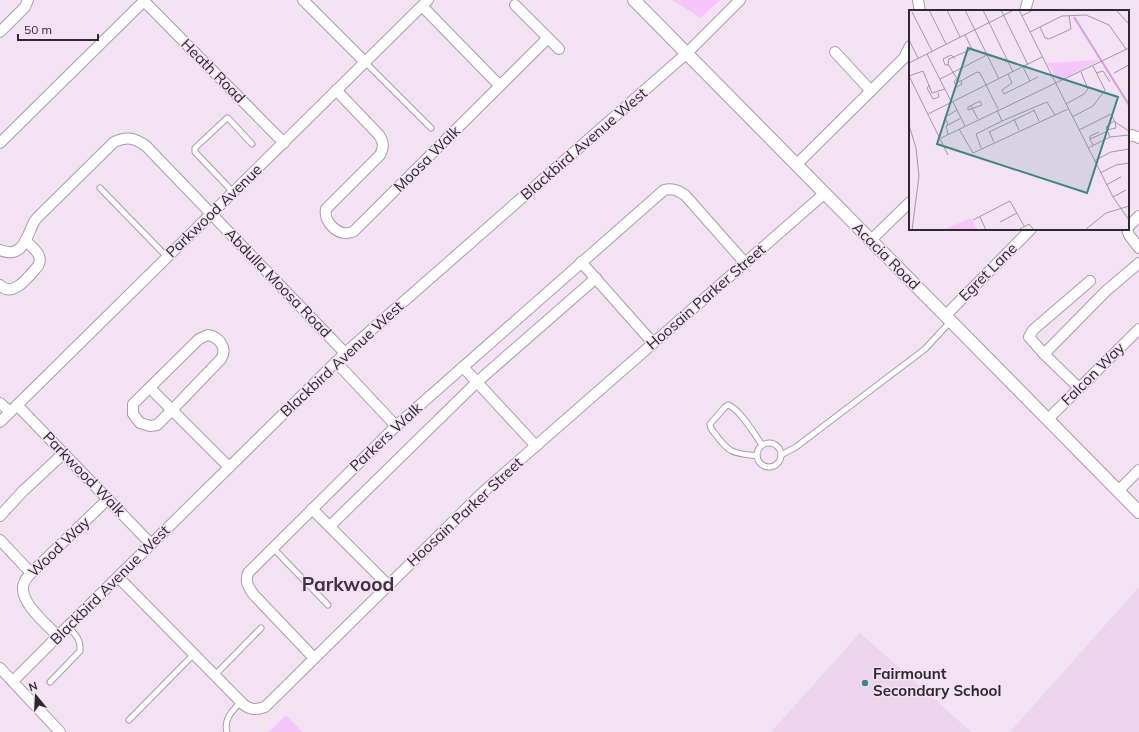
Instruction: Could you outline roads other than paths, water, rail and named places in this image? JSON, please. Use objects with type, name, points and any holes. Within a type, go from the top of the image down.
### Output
[{"type":"street","points":[[0,32],[25,7],[28,0]]},
{"type":"street","points":[[303,0],[364,62]]},
{"type":"street","name":"Acacia Road","points":[[634,0],[1139,512]]},
{"type":"street","name":"Blackbird Avenue West","points":[[13,681],[345,353],[686,54],[740,0]]},
{"type":"street","points":[[918,0],[920,10]]},
{"type":"street","points":[[1025,10],[1028,0]]},
{"type":"street","points":[[0,143],[143,1]]},
{"type":"street","name":"Heath Road","points":[[143,1],[284,143]]},
{"type":"street","points":[[425,3],[500,86]]},
{"type":"street","name":"Parkwood Avenue","points":[[0,422],[425,3]]},
{"type":"street","points":[[515,5],[559,49]]},
{"type":"street","name":"Moosa Walk","points":[[336,90],[379,135],[384,147],[380,155],[326,209],[327,220],[337,231],[345,234],[354,231],[548,38]]},
{"type":"street","points":[[797,164],[904,58],[909,48]]},
{"type":"street","points":[[835,52],[871,91]]},
{"type":"street","points":[[1129,136],[1132,135],[1139,138]]},
{"type":"street","name":"Abdulla Moosa Road","points":[[26,241],[35,220],[114,142],[124,138],[139,141],[146,146],[345,353]]},
{"type":"street","name":"Parkers Walk","points":[[314,658],[248,588],[246,580],[248,573],[272,547],[396,426],[664,190],[669,189],[678,191],[684,195],[745,263]]},
{"type":"street","name":"Hoosain Parker Street","points":[[118,577],[241,702],[248,708],[255,710],[265,707],[482,494],[824,192]]},
{"type":"street","points":[[871,240],[909,203]]},
{"type":"street","points":[[1129,227],[1139,216]]},
{"type":"street","name":"Egret Lane","points":[[948,318],[1030,230]]},
{"type":"street","points":[[1128,230],[1129,235],[1139,248]]},
{"type":"street","points":[[0,250],[11,252],[18,250],[26,241],[38,254],[40,262],[38,266],[16,288],[6,290],[0,285]]},
{"type":"street","points":[[582,262],[653,343]]},
{"type":"street","points":[[1044,354],[1106,291],[1139,263]]},
{"type":"street","name":"Parkers Walk","points":[[330,526],[477,382],[596,278]]},
{"type":"street","points":[[1079,388],[1029,337],[1033,330],[1090,281]]},
{"type":"street","name":"Falcon Way","points":[[1048,419],[1139,329]]},
{"type":"street","points":[[208,334],[217,338],[224,350],[223,355],[172,410],[154,426],[145,425],[136,419],[133,414],[132,404],[199,339],[208,334]]},
{"type":"street","points":[[336,362],[396,426]]},
{"type":"street","points":[[463,367],[536,446]]},
{"type":"street","points":[[150,388],[229,467]]},
{"type":"street","points":[[0,403],[10,412]]},
{"type":"street","name":"Parkwood Walk","points":[[17,405],[151,544]]},
{"type":"street","points":[[0,516],[23,491],[64,453]]},
{"type":"street","points":[[1118,491],[1139,470]]},
{"type":"street","name":"Wood Way","points":[[58,636],[32,609],[23,594],[24,582],[108,499]]},
{"type":"street","points":[[312,509],[388,585]]},
{"type":"street","points":[[0,540],[32,573]]},
{"type":"street","points":[[0,668],[60,732]]},
{"type":"lane","points":[[364,62],[431,128]]},
{"type":"lane","points":[[233,192],[195,152],[194,148],[228,118],[252,144]]},
{"type":"lane","points":[[100,188],[167,257]]},
{"type":"lane","points":[[781,455],[796,447],[924,349],[948,318]]},
{"type":"lane","points":[[757,456],[731,452],[724,446],[711,428],[710,424],[725,407],[728,405],[732,406],[745,420],[762,445]]},
{"type":"lane","points":[[774,444],[780,451],[781,455],[779,463],[772,467],[763,466],[758,460],[757,456],[759,448],[762,445],[774,444]]},
{"type":"lane","points":[[272,547],[328,605]]},
{"type":"lane","points":[[50,682],[80,651],[81,645],[78,638],[67,626]]},
{"type":"lane","points":[[214,676],[261,628]]},
{"type":"lane","points":[[129,720],[194,654]]},
{"type":"lane","points":[[227,732],[226,728],[228,716],[241,702]]},
{"type":"place","name":"Fairmount Secondary School","points":[[865,683]]},
{"type":"district","name":"Parkwood","points":[[348,584]]}]
